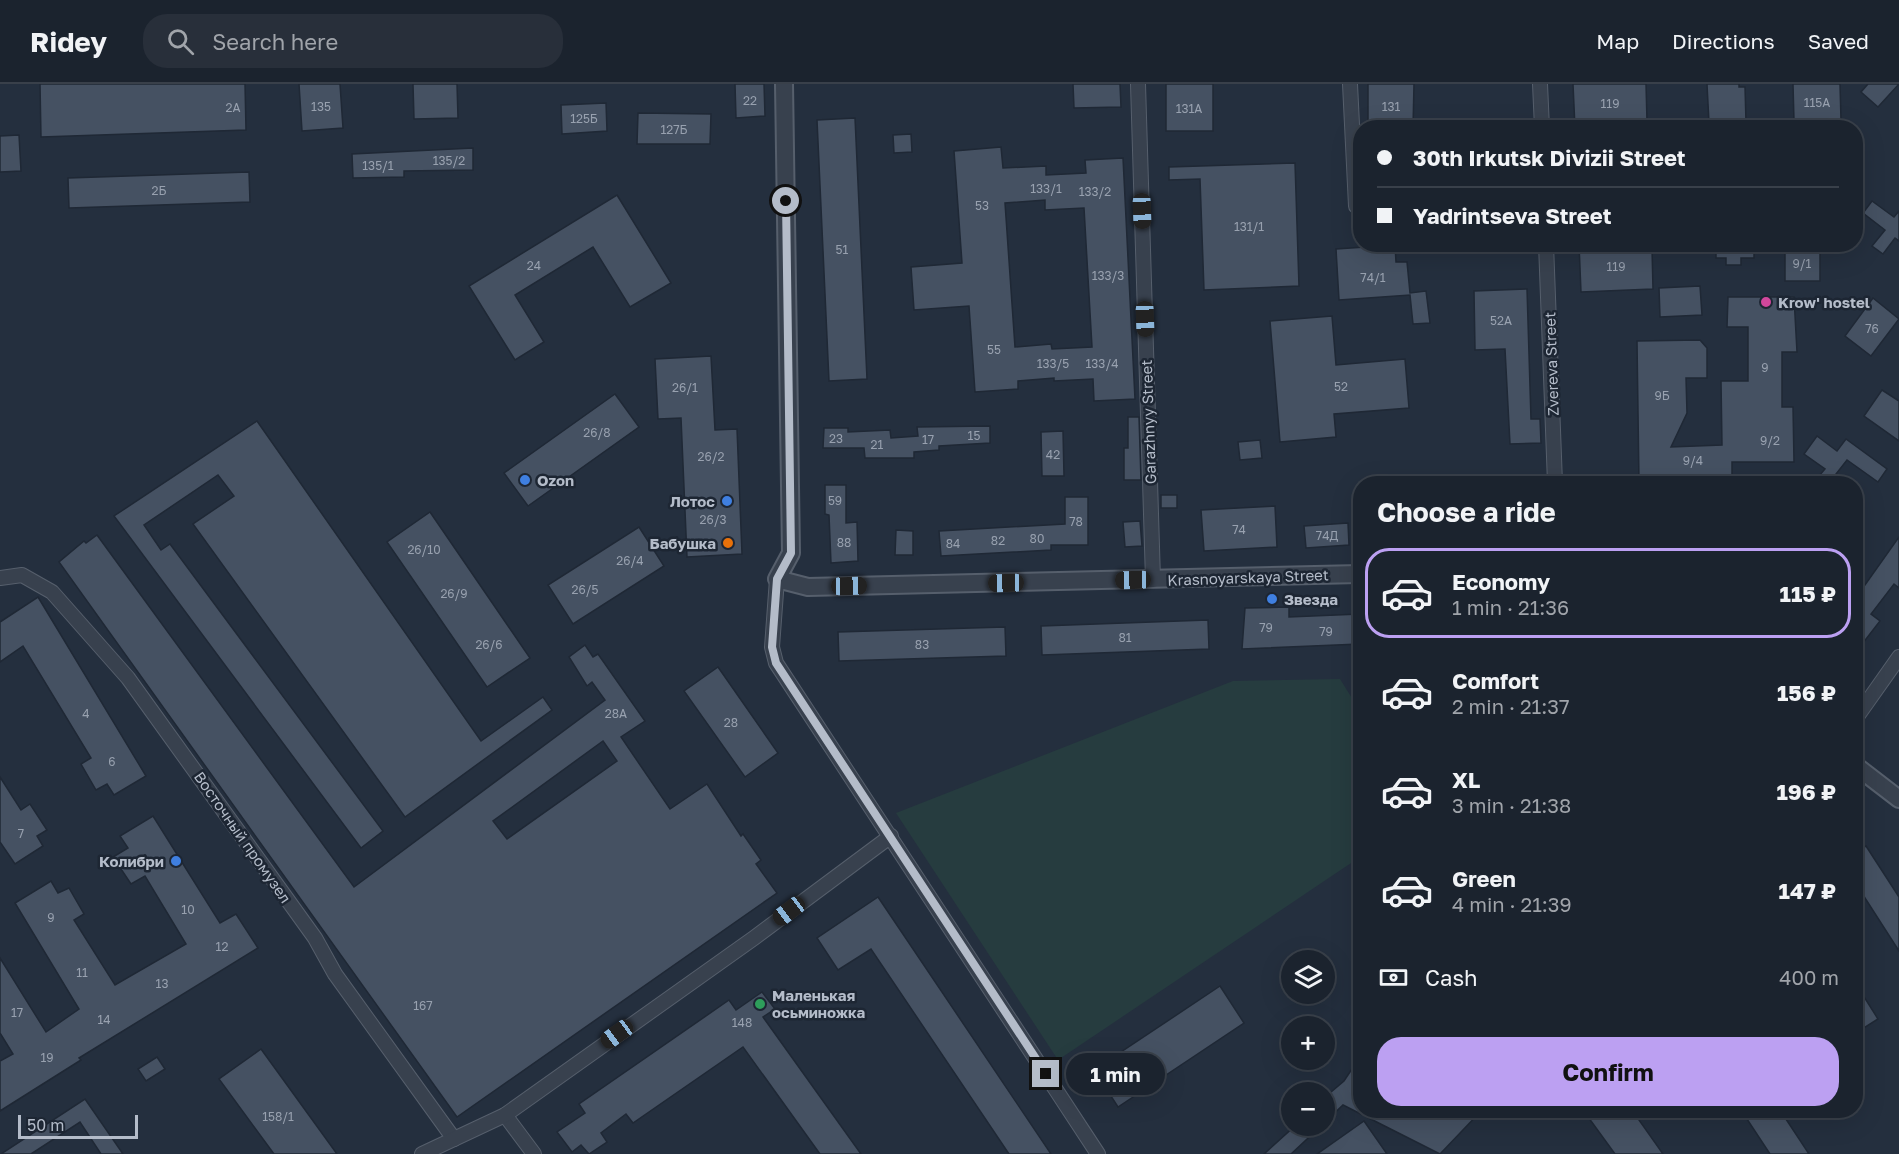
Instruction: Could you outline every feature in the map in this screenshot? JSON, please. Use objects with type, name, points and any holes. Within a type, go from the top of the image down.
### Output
[{"type":"street","points":[[784,84],[791,553],[777,579],[772,647],[776,663],[1098,1154]]},
{"type":"street","name":"Garazhnyy Street","points":[[1138,84],[1153,580]]},
{"type":"street","points":[[1350,84],[1353,145]]},
{"type":"street","points":[[1540,84],[1542,120]]},
{"type":"street","name":"Zvereva Street","points":[[1546,252],[1555,476]]},
{"type":"street","name":"Krasnoyarskaya Street","points":[[777,579],[808,587],[1353,574]]},
{"type":"street","name":"Восточный промузел","points":[[0,578],[22,575],[52,592],[128,678],[315,938],[335,974],[454,1139]]},
{"type":"street","points":[[1863,708],[1899,657]]},
{"type":"street","points":[[1863,771],[1899,799]]},
{"type":"street","points":[[422,1154],[505,1115],[754,938],[891,836]]},
{"type":"street","points":[[505,1115],[534,1154]]},
{"type":"green space","points":[[1340,679],[1353,700],[1353,862],[1058,1060],[896,813],[1233,681]]},
{"type":"building","points":[[40,84],[245,84],[246,130],[41,137]]},
{"type":"building","points":[[299,84],[340,84],[343,128],[302,131]]},
{"type":"building","points":[[413,84],[457,84],[458,118],[414,119]]},
{"type":"building","points":[[735,84],[764,84],[765,116],[736,118]]},
{"type":"building","points":[[1073,84],[1120,84],[1121,107],[1074,108]]},
{"type":"building","points":[[1166,84],[1213,84],[1213,131],[1166,131]]},
{"type":"building","points":[[1368,84],[1414,84],[1413,120],[1368,120]]},
{"type":"building","points":[[1573,84],[1646,84],[1647,120],[1575,120]]},
{"type":"building","points":[[1707,84],[1739,84],[1739,87],[1745,87],[1746,120],[1709,120]]},
{"type":"building","points":[[1793,84],[1840,84],[1841,120],[1794,120]]},
{"type":"building","points":[[1868,84],[1899,84],[1878,107],[1861,92]]},
{"type":"building","points":[[606,103],[607,131],[562,134],[561,105]]},
{"type":"building","points":[[638,113],[711,114],[710,144],[637,144]]},
{"type":"building","points":[[855,118],[867,379],[829,381],[817,120]]},
{"type":"building","points":[[911,134],[912,152],[894,153],[893,135]]},
{"type":"building","points":[[19,135],[21,171],[0,172],[0,136]]},
{"type":"building","points":[[1001,147],[1003,168],[1046,166],[1046,175],[1086,173],[1085,160],[1123,158],[1135,399],[1094,401],[1093,379],[1054,381],[1054,378],[1018,381],[1018,389],[975,392],[969,306],[914,310],[911,267],[962,263],[954,151]],"holes":[[[1045,200],[1045,210],[1084,208],[1092,347],[1052,349],[1051,344],[1015,347],[1005,203]]]},
{"type":"building","points":[[473,148],[473,170],[404,171],[404,177],[353,178],[352,154]]},
{"type":"building","points":[[1295,163],[1299,286],[1204,290],[1200,179],[1169,180],[1169,167]]},
{"type":"building","points":[[249,172],[250,202],[69,208],[68,178]]},
{"type":"building","points":[[617,195],[671,283],[630,307],[593,247],[515,295],[544,342],[515,360],[469,286]]},
{"type":"building","points":[[1872,201],[1894,217],[1899,211],[1899,241],[1895,238],[1883,254],[1872,246],[1885,230],[1863,213]]},
{"type":"building","points":[[1353,248],[1353,252],[1395,252],[1396,262],[1407,262],[1410,293],[1426,291],[1430,323],[1413,324],[1410,295],[1339,300],[1336,249]]},
{"type":"building","points":[[1579,252],[1652,252],[1653,289],[1581,292]]},
{"type":"building","points":[[1716,252],[1754,252],[1754,258],[1741,258],[1741,265],[1726,265],[1726,258],[1716,258]]},
{"type":"building","points":[[1785,252],[1820,252],[1820,281],[1785,281]]},
{"type":"building","points":[[1700,286],[1702,315],[1660,317],[1659,288]]},
{"type":"building","points":[[1527,289],[1531,419],[1540,419],[1541,443],[1510,444],[1505,349],[1475,350],[1474,291]]},
{"type":"building","points":[[1728,297],[1794,297],[1797,352],[1782,352],[1782,407],[1793,407],[1794,462],[1732,462],[1732,475],[1639,476],[1637,341],[1700,340],[1707,348],[1707,378],[1686,378],[1687,413],[1671,447],[1722,445],[1721,381],[1748,381],[1748,327],[1727,327]]},
{"type":"building","points":[[1873,298],[1899,319],[1871,356],[1845,336]]},
{"type":"building","points":[[1332,316],[1336,365],[1405,359],[1409,408],[1334,414],[1336,437],[1280,442],[1270,321]]},
{"type":"building","points":[[711,356],[715,430],[737,429],[742,554],[687,557],[681,418],[658,419],[655,359]]},
{"type":"building","points":[[1882,390],[1899,401],[1899,441],[1864,416]]},
{"type":"building","points":[[615,394],[639,427],[528,506],[504,473]]},
{"type":"building","points":[[1128,417],[1139,417],[1141,480],[1124,480],[1124,448],[1128,448]]},
{"type":"building","points":[[257,421],[481,741],[543,697],[552,710],[405,817],[193,524],[234,496],[218,475],[144,525],[161,550],[170,544],[383,831],[361,848],[114,516]]},
{"type":"building","points":[[990,426],[990,443],[939,446],[939,450],[914,452],[914,458],[865,458],[864,448],[823,448],[824,428],[848,428],[848,432],[890,430],[891,438],[918,436],[917,427]]},
{"type":"building","points":[[1063,431],[1064,476],[1042,476],[1041,432]]},
{"type":"building","points":[[1817,436],[1837,451],[1846,439],[1887,469],[1878,482],[1847,460],[1834,476],[1819,476],[1825,469],[1804,454]]},
{"type":"building","points":[[1260,440],[1262,458],[1240,460],[1238,442]]},
{"type":"building","points":[[825,485],[846,485],[846,523],[857,522],[858,561],[831,563],[829,515],[825,514]]},
{"type":"building","points":[[1161,495],[1177,495],[1177,508],[1161,508]]},
{"type":"building","points":[[1065,497],[1088,497],[1088,545],[1051,545],[1051,550],[941,556],[939,531],[1065,524]]},
{"type":"building","points":[[1275,506],[1277,547],[1204,551],[1201,510]]},
{"type":"building","points":[[430,512],[530,658],[487,687],[387,542]]},
{"type":"building","points":[[1140,521],[1142,546],[1125,547],[1123,522]]},
{"type":"building","points":[[1348,523],[1349,545],[1306,548],[1304,526]]},
{"type":"building","points":[[639,527],[664,566],[573,624],[548,585]]},
{"type":"building","points":[[896,530],[913,531],[913,555],[895,555]]},
{"type":"building","points":[[97,535],[354,887],[605,700],[592,682],[587,686],[569,657],[585,645],[593,657],[598,654],[645,721],[621,737],[670,809],[707,784],[741,836],[743,834],[761,860],[756,864],[777,893],[457,1117],[59,562],[84,541],[86,543]],"holes":[[[603,741],[617,761],[507,839],[493,821]]]},
{"type":"building","points":[[1899,537],[1899,588],[1894,584],[1871,614],[1880,621],[1863,643],[1863,584],[1865,585]]},
{"type":"building","points":[[38,597],[146,776],[114,795],[107,784],[96,790],[81,764],[91,758],[23,646],[0,662],[0,622]]},
{"type":"building","points":[[1289,607],[1289,617],[1353,614],[1353,644],[1242,649],[1245,608]]},
{"type":"building","points":[[1208,620],[1209,649],[1042,655],[1041,626]]},
{"type":"building","points":[[1005,627],[1006,656],[839,661],[838,632]]},
{"type":"building","points":[[718,667],[778,753],[745,777],[684,691]]},
{"type":"building","points":[[0,777],[21,810],[30,804],[47,830],[37,836],[43,846],[15,864],[0,842]]},
{"type":"building","points":[[153,816],[220,923],[236,914],[258,948],[79,1058],[81,1060],[0,1111],[0,1061],[13,1054],[0,1033],[0,958],[46,1032],[79,1009],[15,903],[51,881],[58,893],[69,888],[84,914],[74,920],[115,985],[186,944],[145,876],[131,884],[113,857],[128,848],[120,836]]},
{"type":"building","points":[[1866,846],[1899,897],[1899,951],[1863,895],[1863,848]]},
{"type":"building","points":[[878,897],[1051,1154],[1009,1154],[871,949],[838,970],[817,938]]},
{"type":"building","points":[[1220,986],[1244,1023],[1118,1107],[1094,1070]]},
{"type":"building","points":[[762,992],[775,1009],[763,1017],[861,1154],[820,1154],[743,1047],[633,1123],[626,1114],[601,1133],[607,1142],[589,1154],[581,1145],[572,1152],[557,1132],[585,1113],[579,1104],[729,1000],[736,1010]]},
{"type":"building","points":[[1863,995],[1878,1019],[1863,1029]]},
{"type":"building","points":[[261,1049],[337,1154],[274,1154],[219,1079]]},
{"type":"building","points":[[157,1057],[165,1069],[146,1081],[138,1069]]},
{"type":"building","points":[[1353,1068],[1353,1110],[1343,1105],[1335,1113],[1335,1089],[1344,1081]]},
{"type":"building","points":[[85,1099],[123,1154],[101,1154],[80,1122],[31,1154],[1,1154]]},
{"type":"building","points":[[1369,1118],[1474,1118],[1440,1154]]},
{"type":"building","points":[[1589,1118],[1638,1118],[1663,1154],[1615,1154]]},
{"type":"building","points":[[1746,1118],[1785,1118],[1809,1154],[1770,1154]]},
{"type":"building","points":[[1364,1121],[1387,1154],[1317,1154]]},
{"type":"building","points":[[1284,1136],[1310,1136],[1291,1154],[1264,1154]]},
{"type":"place","name":"Krow' hostel","points":[[1766,302]]},
{"type":"place","name":"Ozon","points":[[525,480]]},
{"type":"place","name":"Лотос","points":[[727,501]]},
{"type":"place","name":"Бабушка","points":[[728,543]]},
{"type":"place","name":"Звезда","points":[[1272,599]]},
{"type":"place","name":"Колибри","points":[[176,861]]},
{"type":"place","name":"Маленькая осьминожка","points":[[760,1004]]},
{"type":"route","points":[[786,201],[791,553],[777,579],[772,647],[776,663],[785,680],[891,836],[1046,1074]]}]
